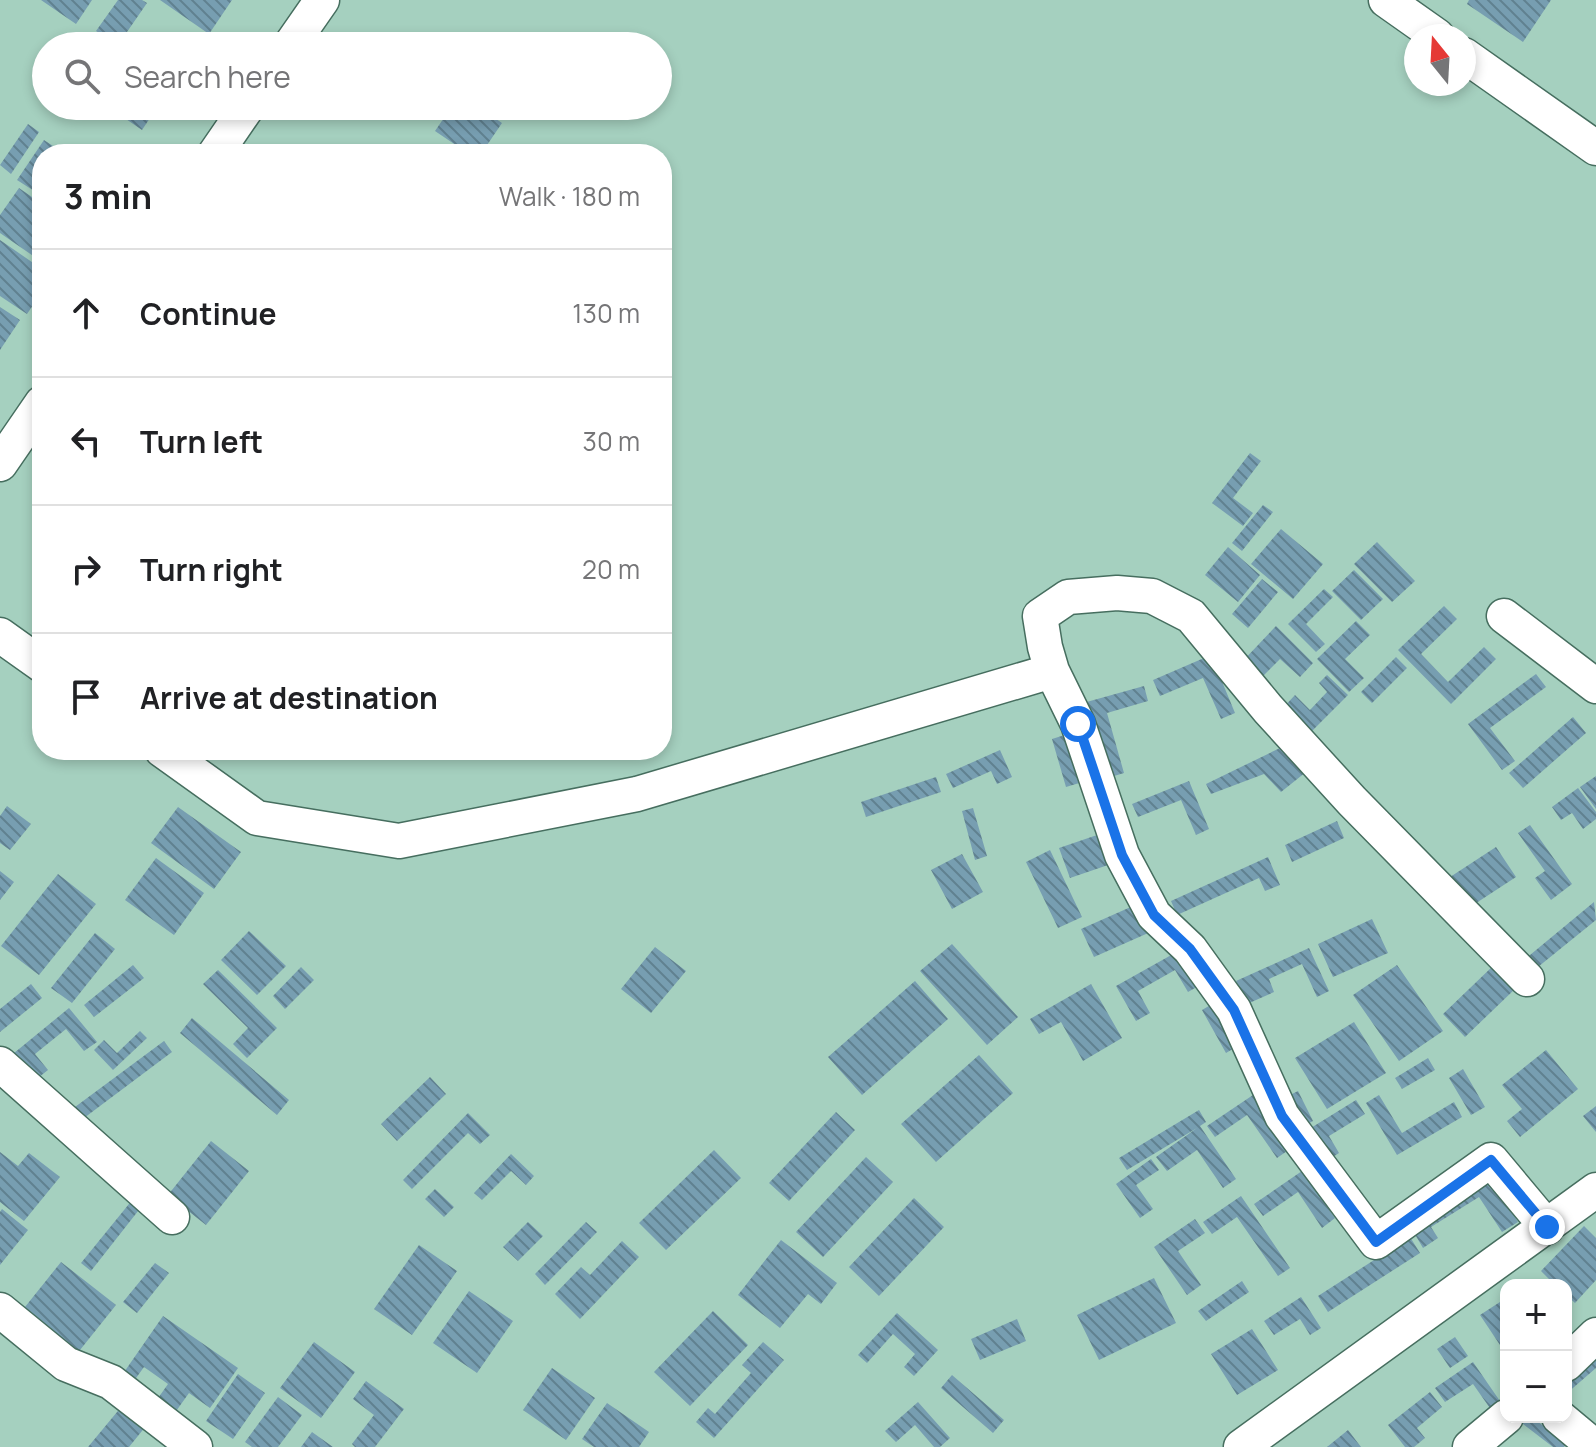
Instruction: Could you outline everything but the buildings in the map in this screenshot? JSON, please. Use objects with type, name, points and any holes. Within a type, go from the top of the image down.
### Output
[{"type":"street","points":[[300,32],[322,0]]},
{"type":"street","points":[[1397,3],[1422,24]]},
{"type":"street","points":[[1476,63],[1596,148]]},
{"type":"street","points":[[222,144],[238,120]]},
{"type":"street","points":[[0,464],[32,418]]},
{"type":"street","points":[[1527,979],[1352,801],[1268,709],[1191,616],[1152,596],[1117,593],[1068,597],[1040,616],[1052,671],[1078,724],[1122,855],[1154,915],[1190,949],[1234,1010],[1282,1116],[1376,1242],[1491,1160],[1547,1227]]},
{"type":"street","points":[[1504,616],[1596,686]]},
{"type":"street","points":[[0,635],[32,658]]},
{"type":"street","points":[[176,760],[257,818],[399,841],[637,794],[1052,671]]},
{"type":"street","points":[[0,1064],[172,1217]]},
{"type":"street","points":[[1241,1447],[1596,1190]]},
{"type":"street","points":[[0,1310],[66,1364],[111,1382],[195,1447]]},
{"type":"street","points":[[1572,1358],[1596,1335]]},
{"type":"street","points":[[1470,1447],[1500,1422]]},
{"type":"street","points":[[1566,1423],[1595,1447]]},
{"type":"route","points":[[1078,724],[1122,855],[1154,915],[1190,949],[1234,1010],[1282,1116],[1376,1242],[1491,1160],[1547,1227]]}]
